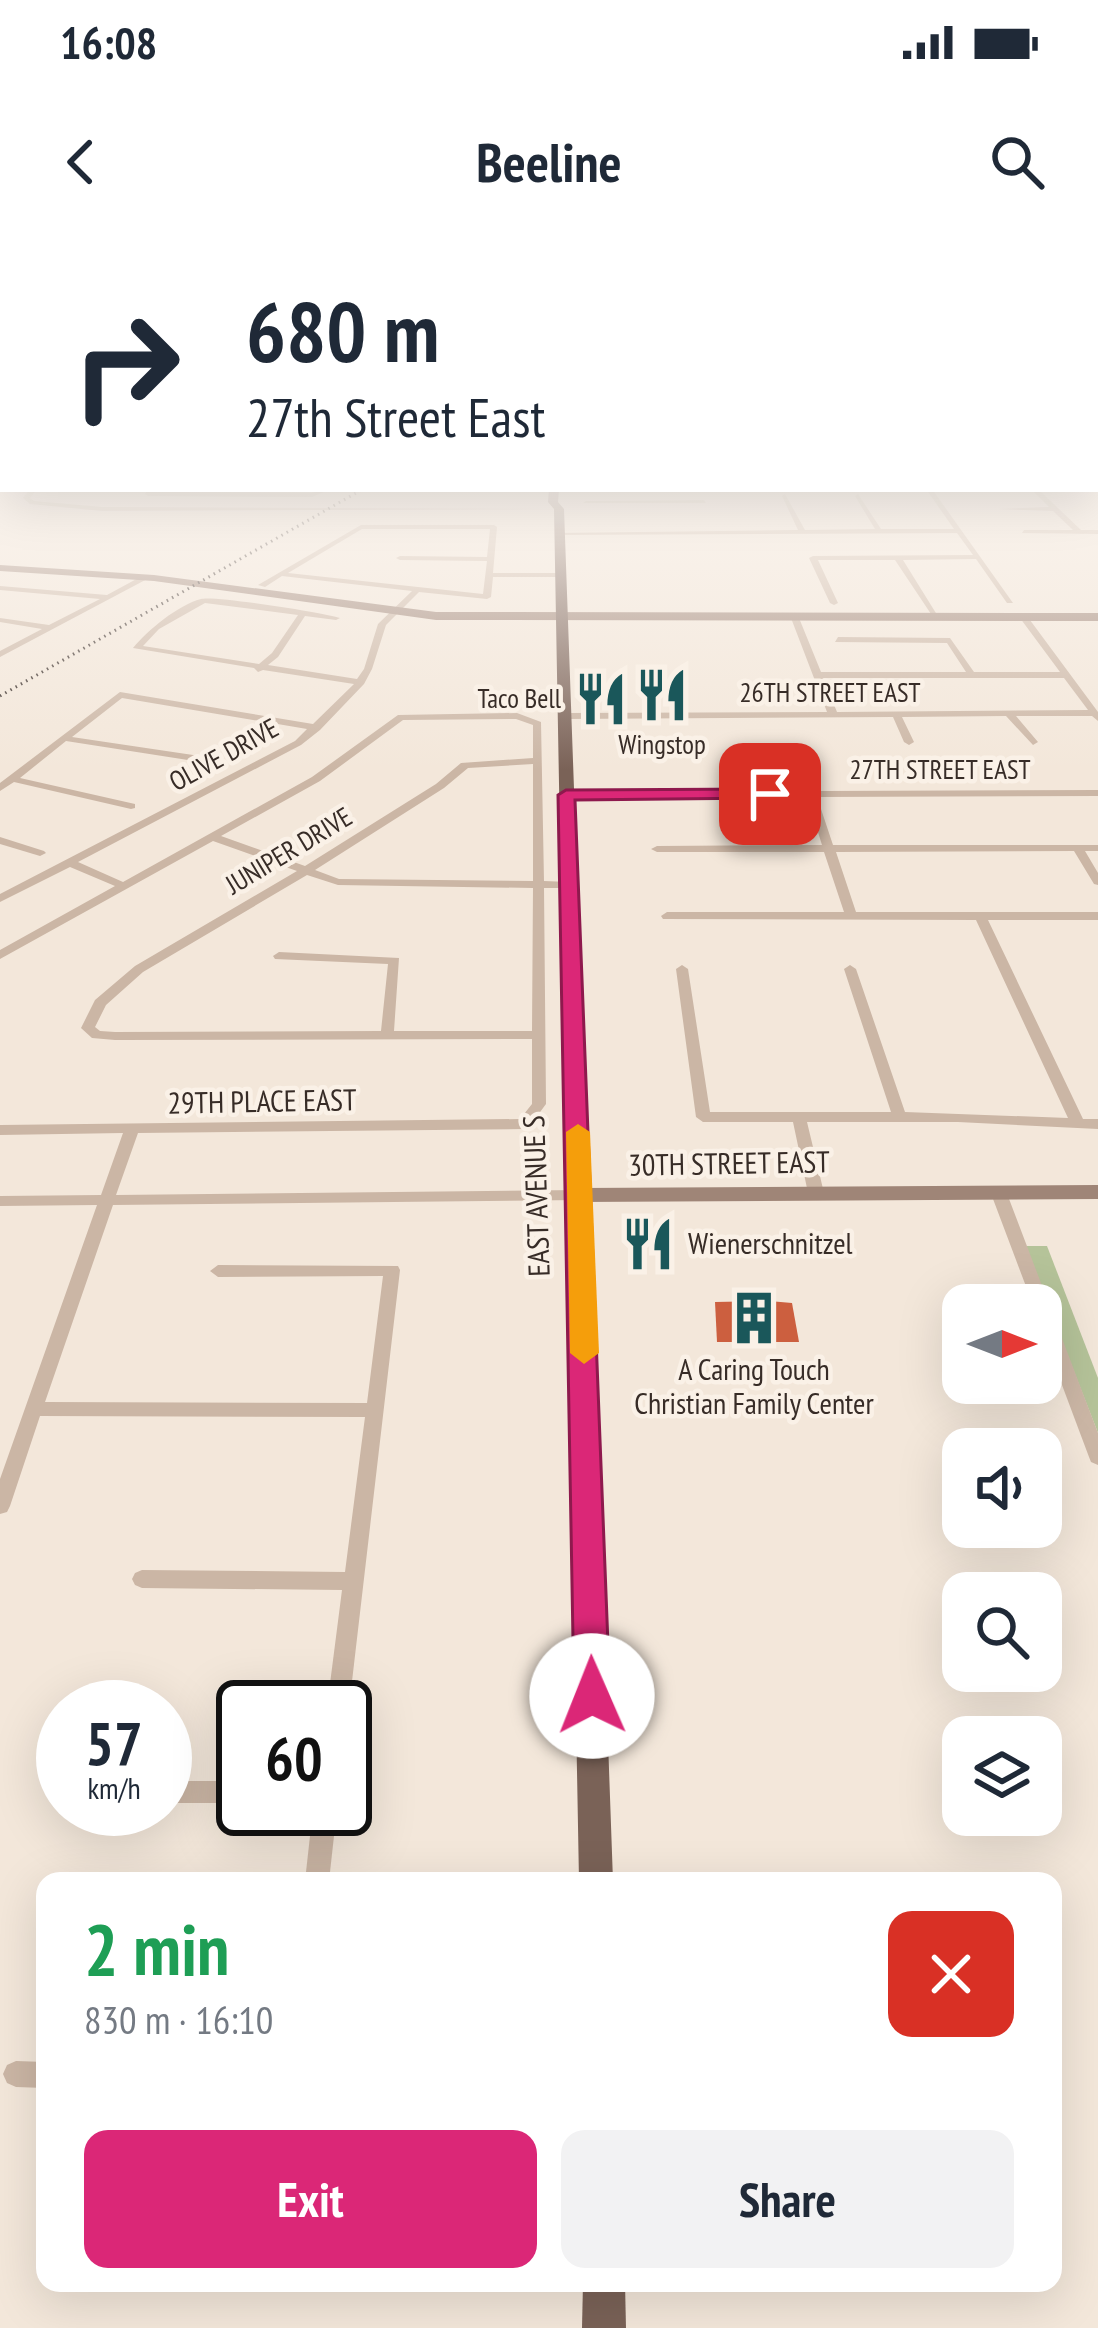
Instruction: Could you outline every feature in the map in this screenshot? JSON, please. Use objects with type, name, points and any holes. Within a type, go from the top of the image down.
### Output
[{"type":"main road","points":[[108,575],[394,612],[562,618],[1098,617]]},
{"type":"main road","name":"EAST AVENUE S","points":[[560,575],[596,1872]]},
{"type":"main road","name":"30TH STREET EAST","points":[[580,1196],[1098,1192]]},
{"type":"main road","points":[[604,2292],[604,2328]]},
{"type":"street","points":[[262,585],[278,575]]},
{"type":"street","points":[[291,575],[487,597],[489,575]]},
{"type":"street","points":[[821,575],[834,603]]},
{"type":"street","points":[[909,575],[935,618]]},
{"type":"street","points":[[991,575],[1010,601]]},
{"type":"street","points":[[0,654],[145,578]]},
{"type":"street","points":[[0,588],[108,597]]},
{"type":"street","name":"OLIVE DRIVE","points":[[0,899],[270,760],[317,728],[361,682],[377,633],[415,592]]},
{"type":"street","points":[[336,618],[204,600],[156,627],[137,648],[361,682]]},
{"type":"street","points":[[258,669],[275,655],[303,613]]},
{"type":"street","points":[[795,618],[833,714]]},
{"type":"street","points":[[1024,618],[1096,716]]},
{"type":"street","points":[[0,620],[47,628]]},
{"type":"street","points":[[838,640],[950,640],[971,674]]},
{"type":"street","points":[[819,675],[1065,675]]},
{"type":"street","points":[[0,788],[120,695],[317,728]]},
{"type":"street","points":[[896,713],[909,742]]},
{"type":"street","points":[[1008,713],[1020,733],[1033,742]]},
{"type":"street","name":"26TH STREET EAST","points":[[566,716],[1096,716]]},
{"type":"street","name":"EAST AVENUE S","points":[[211,836],[332,770],[401,717],[530,718],[538,724],[538,1104],[524,1124]]},
{"type":"street","points":[[62,738],[220,762]]},
{"type":"street","name":"JUNIPER DRIVE","points":[[387,1035],[115,1036],[98,1035],[88,1028],[100,1003],[139,969],[303,872],[440,786],[465,765],[539,761]]},
{"type":"street","points":[[12,779],[131,806]]},
{"type":"street","name":"27TH STREET EAST","points":[[566,795],[1098,793]]},
{"type":"street","points":[[811,794],[850,916]]},
{"type":"street","points":[[0,955],[211,836],[303,872],[362,884],[569,885]]},
{"type":"street","points":[[0,840],[40,853]]},
{"type":"street","points":[[1077,848],[1098,882]]},
{"type":"street","points":[[657,849],[1098,848]]},
{"type":"street","points":[[70,863],[121,885]]},
{"type":"street","points":[[667,916],[1098,916]]},
{"type":"street","points":[[980,916],[1078,1124]]},
{"type":"street","points":[[279,956],[395,961],[387,1035],[538,1035]]},
{"type":"street","points":[[682,969],[704,1117],[898,1116],[1098,1124]]},
{"type":"street","points":[[850,969],[898,1116]]},
{"type":"street","points":[[799,1118],[815,1193]]},
{"type":"street","name":"29TH PLACE EAST","points":[[0,1130],[524,1124]]},
{"type":"street","points":[[0,1506],[130,1131]]},
{"type":"street","points":[[998,1191],[1033,1284]]},
{"type":"street","name":"30TH STREET EAST","points":[[0,1201],[580,1196]]},
{"type":"street","points":[[218,1271],[392,1270],[342,1680]]},
{"type":"street","points":[[1062,1362],[1098,1457]]},
{"type":"street","points":[[36,1409],[376,1410]]},
{"type":"street","points":[[142,1579],[355,1580]]},
{"type":"street","points":[[318,1872],[323,1836]]},
{"type":"street","points":[[16,2074],[36,2074]]},
{"type":"green space","points":[[1025,1246],[1047,1246],[1062,1284],[1040,1284]]},
{"type":"green space","points":[[1062,1285],[1098,1378],[1098,1433],[1062,1341]]},
{"type":"building","name":"A Caring Touch Christian Family Center","points":[[715,1302],[792,1303],[799,1342],[717,1342]]},
{"type":"railway","points":[[0,696],[211,575]]},
{"type":"slow traffic","points":[[578,1132],[584,1353]]},
{"type":"place","name":"Wingstop","points":[[662,695]]},
{"type":"place","name":"Taco Bell","points":[[601,699]]},
{"type":"place","name":"Wienerschnitzel","points":[[648,1244]]},
{"type":"place","name":"A Caring Touch Christian Family Center","points":[[754,1318]]},
{"type":"route","points":[[592,1696],[566,795],[770,794]]}]
